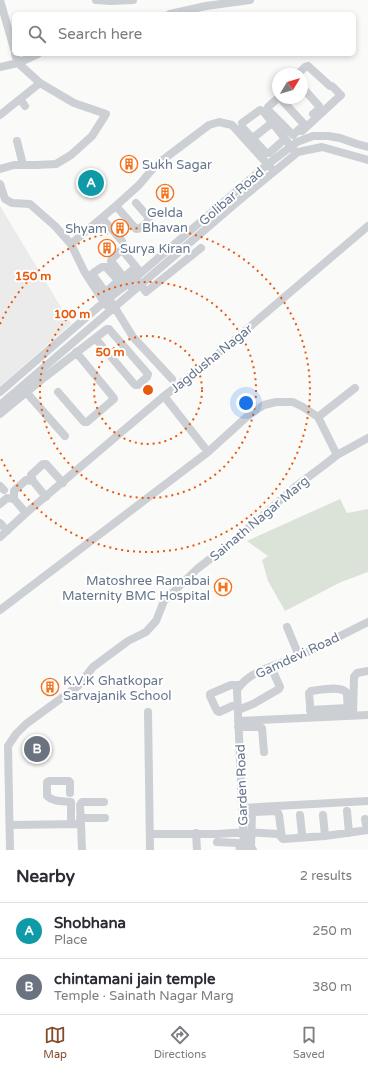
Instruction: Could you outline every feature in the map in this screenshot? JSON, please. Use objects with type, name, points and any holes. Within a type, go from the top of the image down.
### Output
[{"type":"street","points":[[0,0],[12,42]]},
{"type":"street","points":[[96,0],[133,0]]},
{"type":"street","points":[[177,12],[206,3],[250,0]]},
{"type":"street","points":[[0,170],[23,165],[56,164],[71,155],[92,136],[106,114],[74,103],[40,83],[18,63],[16,56]]},
{"type":"street","points":[[0,67],[18,63],[34,56]]},
{"type":"street","points":[[304,68],[308,66],[340,94],[308,121]]},
{"type":"street","points":[[0,115],[22,102],[40,83]]},
{"type":"street","points":[[308,88],[325,106]]},
{"type":"street","points":[[294,140],[320,106],[308,93]]},
{"type":"street","points":[[272,104],[268,107],[268,110],[294,140],[297,152]]},
{"type":"street","points":[[285,104],[304,125],[294,140]]},
{"type":"street","points":[[293,104],[308,121]]},
{"type":"street","points":[[274,172],[250,141],[242,125],[260,110],[263,111],[285,138],[294,140]]},
{"type":"street","points":[[71,244],[139,185],[156,166],[209,125],[219,122],[232,125],[266,153],[269,153],[285,138]]},
{"type":"street","points":[[250,141],[272,122]]},
{"type":"street","name":"Golibar Road","points":[[0,392],[106,300],[131,280],[161,262],[221,210],[294,140],[313,136],[328,136],[340,138],[368,147]]},
{"type":"street","points":[[17,141],[23,165]]},
{"type":"street","points":[[350,155],[357,144]]},
{"type":"street","points":[[221,210],[274,172],[297,152],[322,146],[368,160]]},
{"type":"street","points":[[0,184],[5,199],[12,203],[30,204],[55,226],[71,244],[84,271],[133,337],[172,379]]},
{"type":"street","points":[[116,206],[136,229],[140,229],[149,218],[136,203]]},
{"type":"street","points":[[102,218],[122,241]]},
{"type":"street","name":"Jagdusha Nagar","points":[[0,537],[26,513],[164,396],[206,364],[368,226]]},
{"type":"street","points":[[0,405],[112,308],[131,280],[146,292],[201,248]]},
{"type":"street","points":[[0,414],[106,329],[109,329],[148,374],[148,377],[138,385],[135,385],[95,338]]},
{"type":"street","points":[[58,392],[84,422],[87,422],[114,399],[76,352]]},
{"type":"street","points":[[318,417],[355,388]]},
{"type":"street","points":[[26,392],[65,436]]},
{"type":"street","points":[[164,396],[208,452]]},
{"type":"street","points":[[0,610],[208,452],[251,413],[264,405],[276,402],[293,402],[318,417],[337,455]]},
{"type":"street","name":"Sainath Nagar Marg","points":[[10,850],[8,746],[16,734],[26,724],[78,686],[93,667],[128,641],[146,632],[156,620],[164,601],[197,569],[236,540],[295,487],[337,455],[368,438]]},
{"type":"street","points":[[46,497],[31,475],[43,464],[46,464],[63,483]]},
{"type":"street","points":[[26,513],[14,499],[14,491],[26,480],[34,481]]},
{"type":"street","points":[[0,504],[7,498],[14,499]]},
{"type":"street","points":[[0,523],[7,531]]},
{"type":"street","name":"Gamdevi Road","points":[[238,724],[236,707],[237,690],[247,678],[299,656],[368,622]]},
{"type":"street","points":[[287,627],[299,656]]},
{"type":"street","points":[[240,685],[230,686],[210,694],[217,711],[219,712],[253,704],[279,689],[280,687],[271,668]]},
{"type":"street","points":[[350,713],[357,694],[354,676],[357,673],[368,671]]},
{"type":"street","points":[[230,686],[236,707]]},
{"type":"street","points":[[310,714],[309,693],[311,691],[340,688],[347,693],[350,713]]},
{"type":"street","points":[[148,712],[150,850]]},
{"type":"street","points":[[238,724],[310,714],[350,713],[368,715]]},
{"type":"street","points":[[238,724],[262,728],[264,752]]},
{"type":"street","name":"Garden Road","points":[[238,724],[242,808],[247,833],[244,850]]},
{"type":"street","points":[[70,793],[69,781],[47,782],[47,796],[49,798],[71,802],[71,824]]},
{"type":"street","points":[[242,808],[368,801]]},
{"type":"street","points":[[82,850],[80,804],[82,802],[104,802]]},
{"type":"street","points":[[253,850],[247,833],[252,814],[255,812],[277,811],[282,838]]},
{"type":"street","points":[[347,811],[349,833]]},
{"type":"street","points":[[299,838],[302,834],[300,815]]},
{"type":"street","points":[[323,815],[325,836]]},
{"type":"street","points":[[10,826],[71,824],[81,821],[105,818]]},
{"type":"street","points":[[217,842],[247,833],[278,834],[283,839],[349,833],[367,830],[366,819]]},
{"type":"street","points":[[150,834],[196,833],[217,842],[238,843],[240,850]]},
{"type":"street","points":[[196,833],[197,850]]},
{"type":"shaded area","points":[[0,206],[71,324],[0,386]]},
{"type":"shaded area","points":[[340,499],[347,513],[368,509],[368,572],[341,582],[285,611],[268,581],[262,560],[268,556],[247,541]]},
{"type":"place","name":"Sukh Sagar","points":[[129,164]]},
{"type":"place","name":"Shobhana","points":[[91,183]]},
{"type":"place","name":"Gelda Bhavan","points":[[165,193]]},
{"type":"place","name":"Shyam","points":[[120,228]]},
{"type":"place","name":"Surya Kiran","points":[[107,248]]},
{"type":"place","name":"Matoshree Ramabai Maternity BMC Hospital","points":[[223,587]]},
{"type":"place","name":"K.V.K Ghatkopar Sarvajanik School","points":[[50,687]]},
{"type":"place","name":"chintamani jain temple","points":[[37,749]]}]
